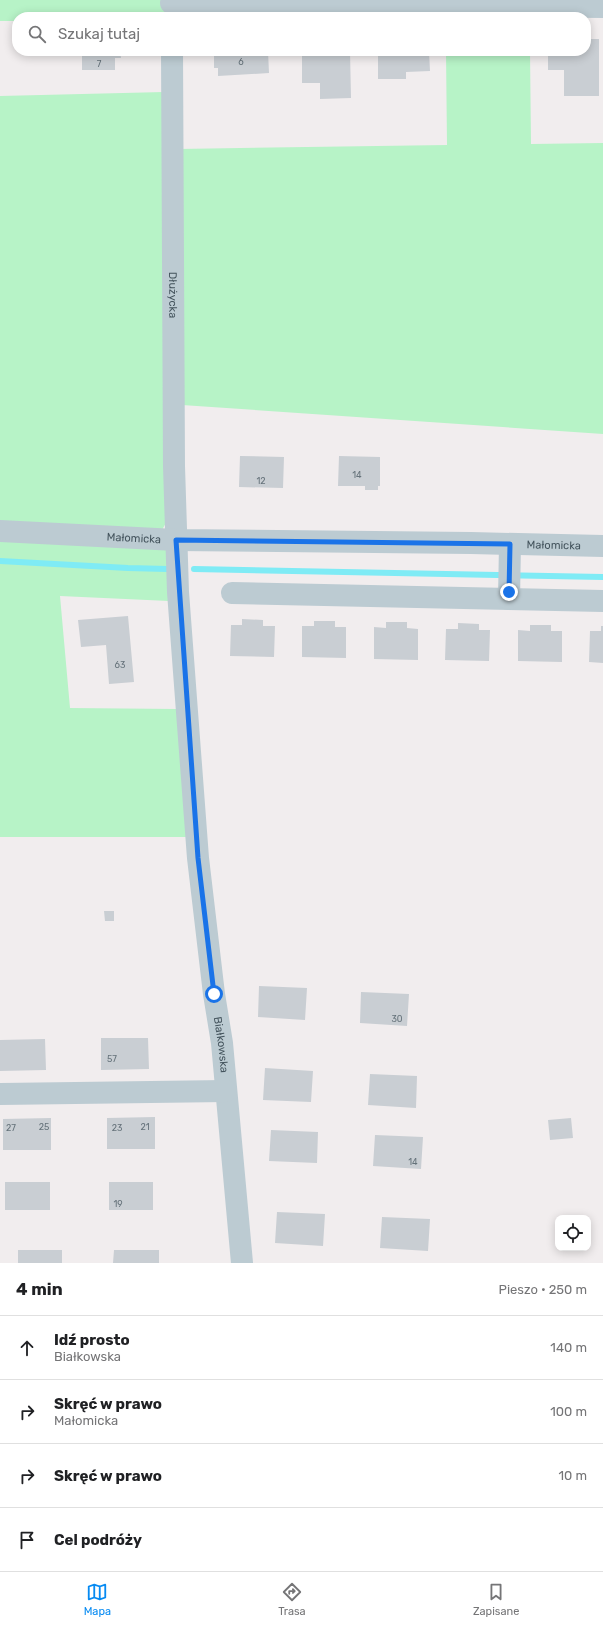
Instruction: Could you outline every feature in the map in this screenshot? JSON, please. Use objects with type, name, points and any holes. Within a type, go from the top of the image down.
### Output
[{"type":"street","points":[[171,7],[603,7]]},
{"type":"street","name":"Dłużycka","points":[[172,56],[176,540]]},
{"type":"street","name":"Małomicka","points":[[0,531],[176,540],[510,552],[603,546]]},
{"type":"street","name":"Białkowska","points":[[176,540],[198,858],[214,994],[222,1043],[242,1263]]},
{"type":"street","points":[[509,596],[510,552]]},
{"type":"street","points":[[232,593],[509,596],[603,601]]},
{"type":"street","points":[[0,1094],[226,1091]]},
{"type":"green space","points":[[0,0],[165,0],[165,12],[12,12],[12,21],[0,21]]},
{"type":"green space","points":[[446,56],[530,56],[531,144],[603,143],[603,434],[182,405],[178,149],[447,145]]},
{"type":"green space","points":[[164,92],[168,519],[162,530],[0,525],[0,96]]},
{"type":"green space","points":[[0,541],[171,548],[169,601],[60,596],[70,708],[177,709],[187,837],[0,837]]},
{"type":"building","points":[[591,39],[599,39],[599,96],[564,96],[564,70],[548,70],[548,56],[591,56]]},
{"type":"building","points":[[82,56],[121,56],[121,58],[115,58],[115,70],[82,70]]},
{"type":"building","points":[[214,56],[268,56],[269,73],[218,76],[218,68],[214,68]]},
{"type":"building","points":[[302,56],[350,56],[351,98],[320,99],[320,83],[302,83]]},
{"type":"building","points":[[378,56],[429,56],[430,71],[406,72],[406,79],[378,79]]},
{"type":"building","points":[[240,456],[284,457],[283,488],[239,487]]},
{"type":"building","points":[[339,456],[380,457],[380,486],[378,486],[378,490],[365,490],[365,486],[338,486]]},
{"type":"building","points":[[128,616],[134,682],[109,684],[106,645],[81,647],[78,620]]},
{"type":"building","points":[[242,619],[263,620],[263,626],[275,626],[274,657],[230,656],[231,625],[242,625]]},
{"type":"building","points":[[314,621],[335,621],[335,627],[346,627],[346,658],[302,657],[302,626],[314,626]]},
{"type":"building","points":[[386,622],[407,622],[407,628],[418,629],[418,660],[374,659],[374,627],[386,628]]},
{"type":"building","points":[[458,623],[479,624],[479,630],[490,630],[489,661],[445,660],[446,629],[458,629]]},
{"type":"building","points":[[530,625],[551,625],[551,631],[562,631],[562,662],[518,661],[518,630],[530,631]]},
{"type":"building","points":[[601,626],[603,626],[603,663],[589,662],[590,631],[601,631]]},
{"type":"building","points":[[104,911],[114,911],[114,921],[105,921]]},
{"type":"building","points":[[259,986],[307,988],[305,1020],[258,1017]]},
{"type":"building","points":[[361,992],[409,994],[407,1026],[360,1023]]},
{"type":"building","points":[[101,1038],[148,1038],[149,1069],[101,1070]]},
{"type":"building","points":[[45,1039],[46,1070],[0,1071],[0,1040]]},
{"type":"building","points":[[265,1068],[313,1071],[311,1102],[263,1100]]},
{"type":"building","points":[[370,1074],[417,1076],[416,1108],[368,1105]]},
{"type":"building","points":[[155,1117],[155,1149],[107,1149],[107,1118]]},
{"type":"building","points":[[51,1118],[51,1150],[3,1150],[3,1119]]},
{"type":"building","points":[[571,1118],[573,1138],[550,1140],[548,1120]]},
{"type":"building","points":[[271,1130],[318,1132],[317,1163],[269,1161]]},
{"type":"building","points":[[375,1135],[423,1137],[421,1169],[373,1166]]},
{"type":"building","points":[[5,1182],[50,1182],[50,1210],[5,1210]]},
{"type":"building","points":[[109,1182],[153,1182],[153,1210],[109,1210]]},
{"type":"building","points":[[277,1212],[325,1214],[323,1246],[275,1243]]},
{"type":"building","points":[[382,1217],[430,1219],[428,1251],[380,1248]]},
{"type":"building","points":[[18,1250],[62,1250],[62,1263],[18,1263]]},
{"type":"building","points":[[114,1250],[159,1250],[159,1263],[113,1263]]},
{"type":"waterway","points":[[0,561],[167,569]]},
{"type":"waterway","points":[[194,569],[603,577]]},
{"type":"route","points":[[214,994],[198,858],[178,592],[176,540],[510,544],[509,592]]}]
